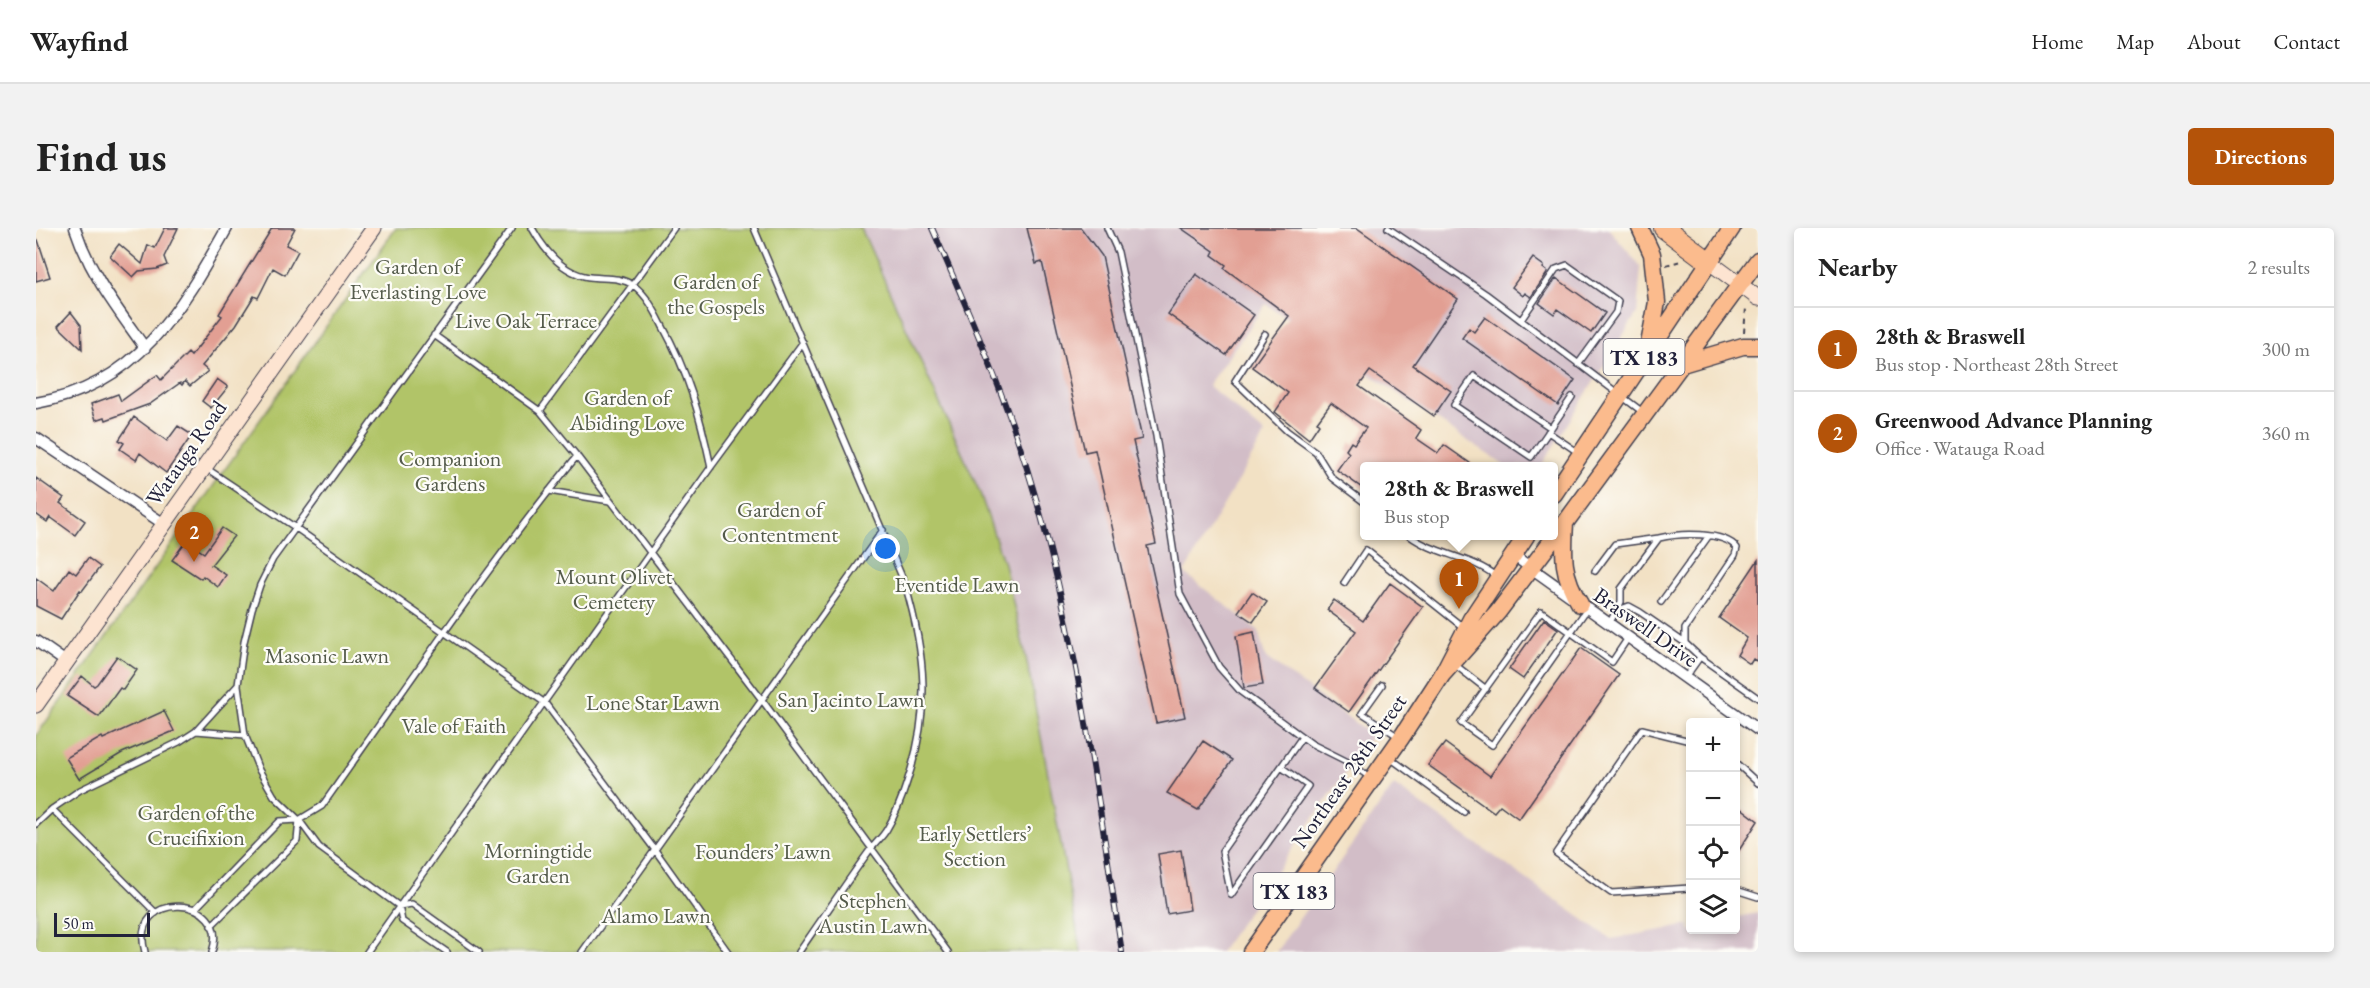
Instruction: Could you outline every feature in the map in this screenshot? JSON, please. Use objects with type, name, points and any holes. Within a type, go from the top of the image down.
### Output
[{"type":"highway","points":[[1664,228],[1705,256]]},
{"type":"main road","points":[[1640,228],[1652,254],[1657,302],[1648,350]]},
{"type":"main road","name":"TX 183","points":[[1558,488],[1648,350],[1705,256],[1732,228]]},
{"type":"main road","name":"Northeast 28th Street","points":[[1558,532],[1755,264]]},
{"type":"main road","points":[[1682,364],[1743,346],[1758,346]]},
{"type":"main road","points":[[1565,523],[1563,552],[1565,575],[1583,606]]},
{"type":"main road","name":"Northeast 28th Street","points":[[1447,669],[1465,628],[1523,540]]},
{"type":"main road","name":"Northeast 28th Street","points":[[1251,952],[1447,669],[1498,612],[1552,540]]},
{"type":"street","points":[[75,228],[88,263],[98,281],[145,348]]},
{"type":"street","points":[[36,403],[59,399],[96,385],[145,348],[161,332],[184,300],[227,228]]},
{"type":"street","name":"Watauga Road","points":[[36,705],[374,228]]},
{"type":"street","points":[[1705,256],[1741,284],[1753,300]]},
{"type":"street","points":[[36,438],[164,524]]},
{"type":"street","name":"Braswell Drive","points":[[1513,555],[1758,730]]},
{"type":"street","points":[[36,641],[66,662]]},
{"type":"lane","points":[[447,952],[402,921],[399,906],[319,847],[300,820],[274,796],[259,770],[245,735],[238,686],[244,642],[260,585],[273,559],[512,228]]},
{"type":"lane","points":[[532,228],[543,247],[562,265],[584,276],[615,278],[632,285],[644,296],[678,354],[699,411],[711,467]]},
{"type":"lane","points":[[540,411],[674,228]]},
{"type":"lane","points":[[754,228],[905,584],[917,625],[924,675],[923,722],[914,763],[899,805],[886,830],[799,952]]},
{"type":"lane","points":[[1107,228],[1118,252],[1156,436],[1180,594],[1219,667],[1241,692],[1302,737],[1372,779]]},
{"type":"lane","points":[[1388,228],[1521,320],[1645,414]]},
{"type":"lane","points":[[1521,320],[1556,269],[1567,265],[1618,301],[1616,312],[1578,364]]},
{"type":"lane","points":[[1264,334],[1235,381],[1287,431],[1316,452],[1332,478],[1360,498]]},
{"type":"lane","points":[[434,335],[540,411],[577,456],[762,700],[948,952]]},
{"type":"lane","points":[[367,952],[711,467],[803,342]]},
{"type":"lane","points":[[1572,397],[1549,430],[1531,457],[1454,405],[1474,376],[1549,430],[1580,454]]},
{"type":"lane","points":[[195,909],[280,821],[300,820],[322,806],[444,634],[549,490],[577,456]]},
{"type":"lane","points":[[204,467],[296,528],[545,703],[656,850],[728,952]]},
{"type":"lane","points":[[549,490],[610,501]]},
{"type":"lane","points":[[582,952],[883,530]]},
{"type":"lane","points":[[1594,571],[1615,544],[1686,534],[1725,538],[1732,542],[1737,548],[1736,555],[1685,629],[1685,643]]},
{"type":"lane","points":[[1661,602],[1708,537]]},
{"type":"lane","points":[[1608,624],[1618,610],[1621,589],[1659,538]]},
{"type":"lane","points":[[1416,540],[1484,566],[1498,578]]},
{"type":"lane","points":[[1344,583],[1366,550],[1465,628]]},
{"type":"lane","points":[[1583,606],[1570,632],[1492,745],[1461,723],[1541,611],[1570,632],[1612,662],[1628,638]]},
{"type":"lane","points":[[1618,610],[1629,606],[1640,612],[1758,698]]},
{"type":"lane","points":[[1685,678],[1700,657]]},
{"type":"lane","points":[[1447,669],[1486,689]]},
{"type":"lane","points":[[1382,685],[1362,713],[1401,738]]},
{"type":"lane","points":[[36,824],[52,809],[81,790],[180,742],[196,731],[238,686]]},
{"type":"lane","points":[[1686,740],[1642,729],[1556,853],[1611,893],[1686,888]]},
{"type":"lane","points":[[196,731],[245,735]]},
{"type":"lane","points":[[1281,767],[1308,786],[1231,895],[1222,851],[1302,737]]},
{"type":"lane","points":[[1388,756],[1464,812]]},
{"type":"lane","points":[[1740,767],[1758,783]]},
{"type":"lane","points":[[52,809],[156,913]]},
{"type":"lane","points":[[211,926],[297,841],[300,820]]},
{"type":"lane","points":[[1740,891],[1758,897]]},
{"type":"lane","points":[[399,906],[412,904],[480,952]]},
{"type":"lane","points":[[145,952],[143,933],[148,922],[156,913],[175,905],[195,909],[204,916],[214,936],[212,952]]},
{"type":"path","points":[[1662,266],[1705,256]]},
{"type":"path","points":[[1744,334],[1753,300]]},
{"type":"shaded area","points":[[861,228],[1608,228],[1641,267],[1637,313],[1544,462],[1499,462],[1266,304],[1208,385],[1265,434],[1184,573],[1258,630],[1265,657],[1372,735],[1220,952],[1081,952],[1020,631],[1004,564],[980,493]]},
{"type":"shaded area","points":[[1394,785],[1611,939],[1686,926],[1686,934],[1740,934],[1740,916],[1758,913],[1758,952],[1276,952]]},
{"type":"green space","name":"Mount Olivet Cemetery","points":[[396,228],[861,228],[980,493],[1004,564],[1027,662],[1081,952],[36,952],[36,736]]},
{"type":"building","points":[[165,228],[178,228],[164,257],[167,265],[157,269],[139,271],[133,277],[110,256],[119,244],[142,264],[148,245],[155,248]]},
{"type":"building","points":[[272,228],[295,228],[286,245],[298,251],[285,275],[273,268],[258,298],[254,296],[236,325],[202,366],[208,371],[190,386],[185,381],[182,385],[180,383],[150,404],[106,420],[105,417],[96,420],[91,404],[118,394],[121,401],[157,375],[161,380],[188,353],[191,356],[222,316],[219,314]]},
{"type":"building","points":[[1027,228],[1081,228],[1102,256],[1142,439],[1133,441],[1156,544],[1147,546],[1185,717],[1156,723],[1095,450],[1085,452],[1042,262],[1036,264]]},
{"type":"building","points":[[1181,228],[1357,228],[1458,299],[1413,365],[1451,391],[1434,416],[1370,371],[1359,386],[1421,430],[1416,438],[1438,453],[1444,445],[1468,462],[1360,462],[1360,486],[1337,470],[1349,453],[1346,450],[1351,442],[1354,444],[1366,428],[1331,403],[1317,422],[1319,424],[1309,439],[1275,412],[1288,393],[1252,367],[1289,316],[1224,268],[1226,265],[1212,255],[1214,251]]},
{"type":"building","points":[[38,240],[50,277],[36,281],[36,241]]},
{"type":"building","points":[[1533,258],[1548,272],[1531,297],[1525,293],[1523,296],[1512,287]]},
{"type":"building","points":[[1196,274],[1254,315],[1226,355],[1168,314]]},
{"type":"building","points":[[1556,278],[1605,313],[1591,333],[1557,309],[1554,314],[1539,303]]},
{"type":"building","points":[[71,312],[81,325],[82,349],[58,326]]},
{"type":"building","points":[[1485,317],[1575,380],[1558,405],[1462,338],[1469,328],[1474,332]]},
{"type":"building","points":[[217,379],[228,387],[211,408],[202,401]]},
{"type":"building","points":[[134,417],[167,441],[178,426],[192,435],[166,473],[140,453],[136,460],[120,449],[124,443],[119,440]]},
{"type":"building","points":[[36,478],[64,498],[60,503],[85,521],[75,535],[50,517],[47,522],[36,514]]},
{"type":"building","points":[[222,528],[234,536],[211,565],[226,575],[218,587],[203,576],[201,579],[172,560],[186,541],[204,553]]},
{"type":"building","points":[[88,558],[100,567],[82,591],[80,590],[61,619],[36,606],[36,578],[54,591],[69,569],[76,574]]},
{"type":"building","points":[[1758,560],[1758,662],[1753,659],[1750,664],[1737,655],[1747,638],[1719,618]]},
{"type":"building","points":[[1390,583],[1423,607],[1349,712],[1315,688],[1356,631],[1327,610],[1334,600],[1363,621]]},
{"type":"building","points":[[1252,592],[1267,602],[1253,622],[1238,612]]},
{"type":"building","points":[[1544,619],[1558,629],[1523,679],[1509,669]]},
{"type":"building","points":[[1254,632],[1263,685],[1244,688],[1236,636]]},
{"type":"building","points":[[1581,648],[1619,675],[1519,819],[1500,805],[1494,812],[1428,765],[1445,743],[1490,776]]},
{"type":"building","points":[[117,656],[137,670],[123,690],[120,688],[99,717],[67,696],[82,676],[94,686],[97,684]]},
{"type":"building","points":[[164,711],[174,731],[122,753],[79,779],[66,758],[102,737],[103,739]]},
{"type":"building","points":[[1203,741],[1232,760],[1198,810],[1167,793]]},
{"type":"building","points":[[1740,807],[1758,821],[1740,849]]},
{"type":"building","points":[[1181,850],[1190,910],[1167,914],[1158,854]]},
{"type":"railway","points":[[932,228],[999,387],[1022,452],[1048,542],[1085,717],[1122,952]]},
{"type":"place","name":"Greenwood Advance Planning","points":[[194,562]]},
{"type":"place","name":"28th & Braswell","points":[[1459,609]]},
{"type":"park label","name":"Garden of Everlasting Love","points":[[418,278]]},
{"type":"park label","name":"Garden of the Gospels","points":[[716,294]]},
{"type":"park label","name":"Live Oak Terrace","points":[[526,320]]},
{"type":"park label","name":"Garden of Abiding Love","points":[[627,410]]},
{"type":"park label","name":"Companion Gardens","points":[[450,470]]},
{"type":"park label","name":"Garden of Contentment","points":[[780,522]]},
{"type":"park label","name":"Eventide Lawn","points":[[957,584]]},
{"type":"park label","name":"Masonic Lawn","points":[[327,655]]},
{"type":"park label","name":"San Jacinto Lawn","points":[[851,699]]},
{"type":"park label","name":"Lone Star Lawn","points":[[653,702]]},
{"type":"park label","name":"Vale of Faith","points":[[454,725]]},
{"type":"park label","name":"Garden of the Crucifixion","points":[[196,824]]},
{"type":"park label","name":"Early Settlers’ Section","points":[[975,846]]},
{"type":"park label","name":"Founders’ Lawn","points":[[763,851]]},
{"type":"park label","name":"Morningtide Garden","points":[[538,862]]},
{"type":"park label","name":"Stephen Austin Lawn","points":[[873,912]]},
{"type":"park label","name":"Alamo Lawn","points":[[656,915]]}]
